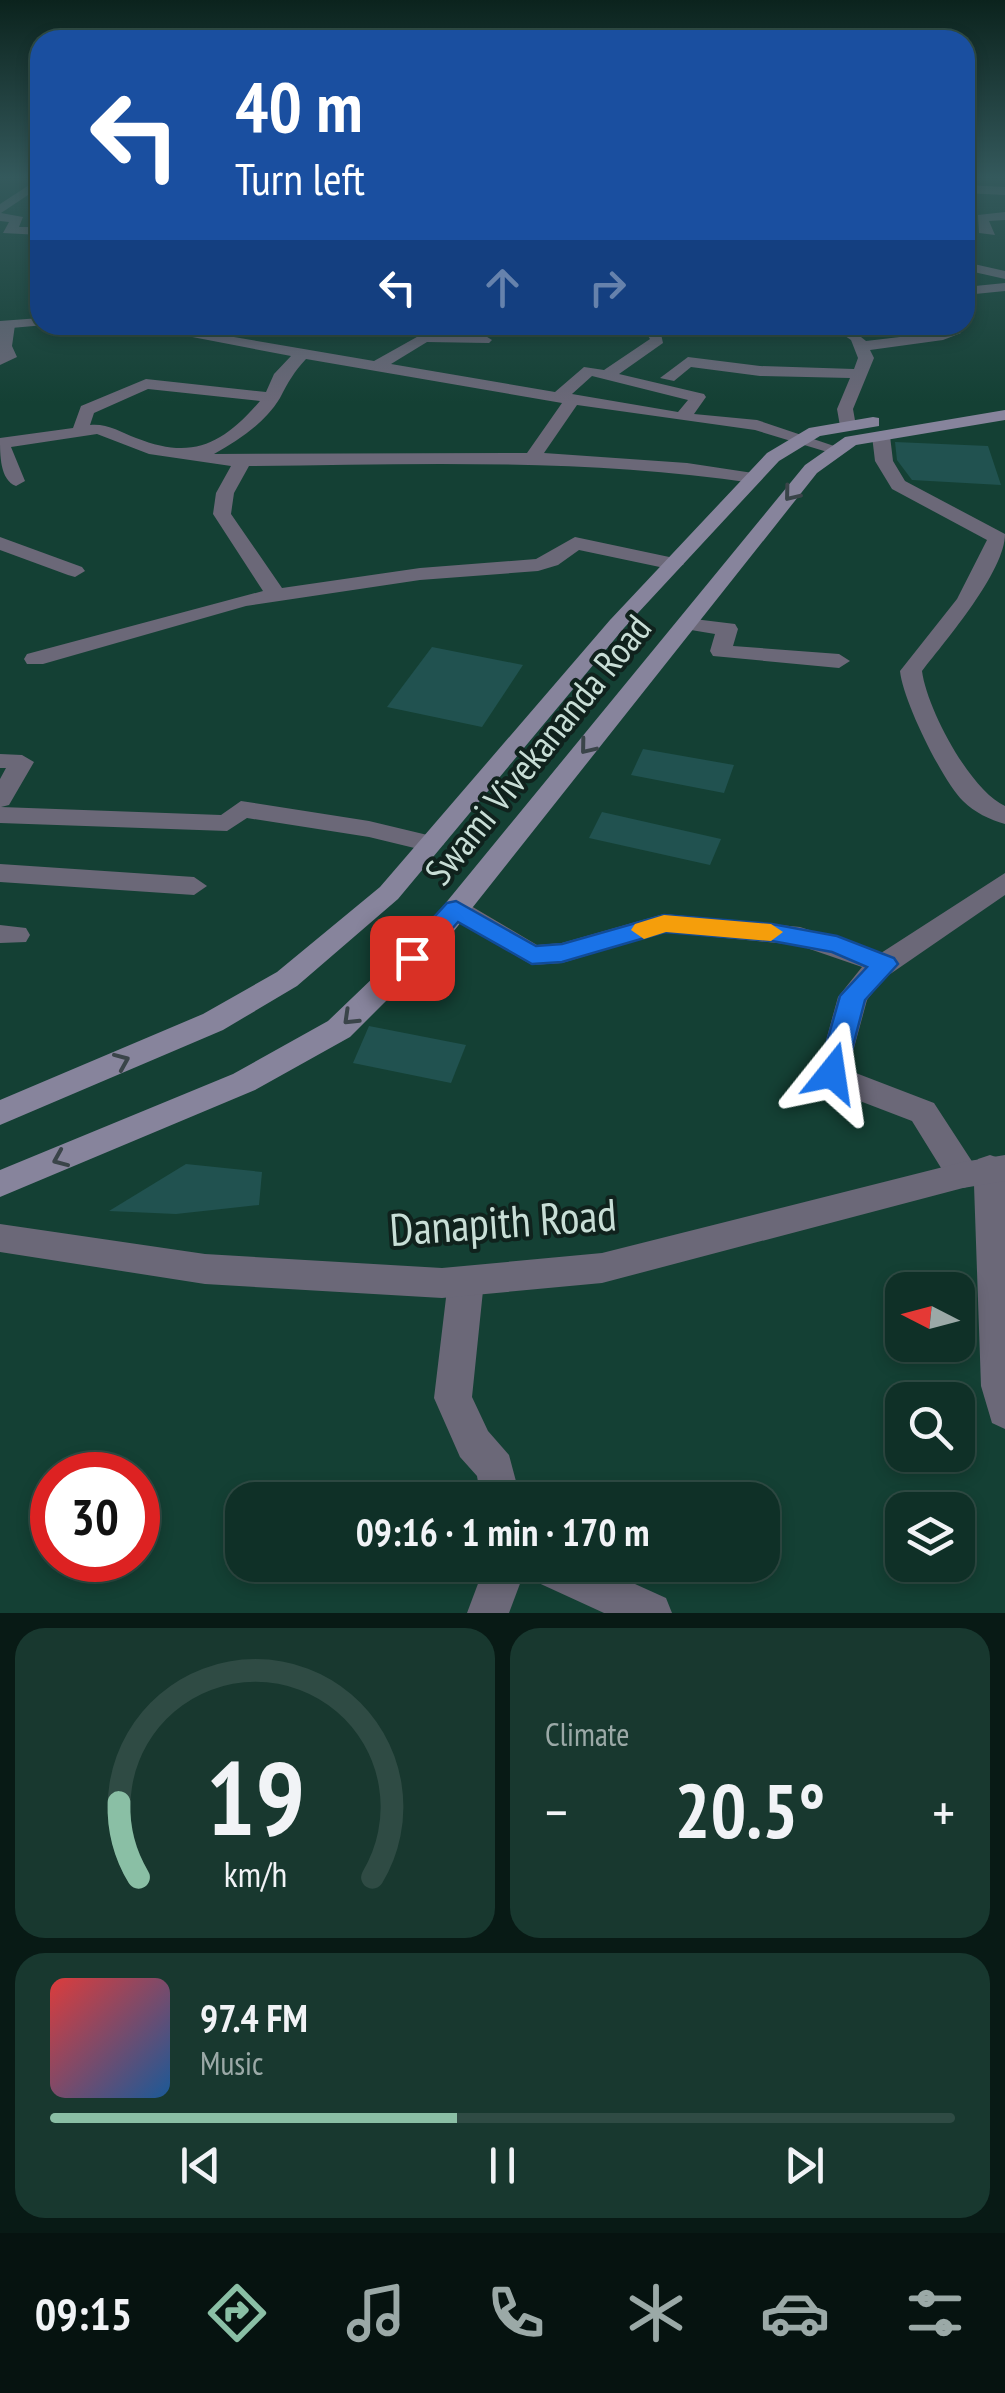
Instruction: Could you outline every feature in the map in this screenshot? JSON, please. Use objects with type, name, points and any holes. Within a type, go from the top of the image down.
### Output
[{"type":"main road","points":[[0,1113],[213,1022],[287,979],[389,893],[674,564],[753,478],[802,437],[848,426],[1005,404]]},
{"type":"main road","points":[[834,448],[1005,415]]},
{"type":"main road","name":"Swami Vivekananda Road","points":[[0,1184],[244,1082],[340,1029],[456,909],[811,469],[834,448]]},
{"type":"street","points":[[975,262],[984,260]]},
{"type":"street","points":[[975,266],[1005,274]]},
{"type":"street","points":[[975,290],[1005,288]]},
{"type":"street","points":[[0,360],[9,357],[4,346],[4,325],[30,323]]},
{"type":"street","points":[[194,335],[683,417],[756,425],[834,448]]},
{"type":"street","points":[[610,373],[658,340],[656,335]]},
{"type":"street","points":[[848,426],[844,409],[866,358],[863,346],[849,335]]},
{"type":"street","points":[[863,346],[947,335]]},
{"type":"street","points":[[377,366],[424,337],[484,340]]},
{"type":"street","points":[[200,455],[245,429],[272,397],[280,377],[302,354]]},
{"type":"street","points":[[668,378],[688,362],[860,374]]},
{"type":"street","points":[[532,458],[566,398],[590,370],[698,396],[683,417]]},
{"type":"street","points":[[80,431],[86,410],[146,384],[272,397]]},
{"type":"street","points":[[16,481],[1,443],[99,430],[149,449],[200,455],[216,461],[532,458],[697,468],[753,478]]},
{"type":"street","points":[[881,436],[884,461],[898,485],[1001,540],[966,600],[911,671],[924,720],[938,736],[962,790],[981,806],[1005,816]]},
{"type":"street","points":[[242,460],[225,493],[222,514],[276,595]]},
{"type":"street","points":[[35,659],[276,595],[420,574],[538,565],[583,542],[674,564]]},
{"type":"street","points":[[0,543],[75,571]]},
{"type":"street","points":[[686,624],[727,630],[721,651],[839,661]]},
{"type":"street","points":[[0,761],[22,762],[0,800]]},
{"type":"street","points":[[0,815],[227,823],[241,809],[369,829],[431,844]]},
{"type":"street","points":[[0,873],[194,886]]},
{"type":"street","points":[[1005,882],[885,964],[853,996],[832,1073],[842,1082],[923,1112],[986,1170],[1005,1412]]},
{"type":"street","points":[[456,909],[532,955],[562,953],[664,923],[800,936],[885,964]]},
{"type":"street","name":"Danapith Road","points":[[0,1238],[205,1269],[466,1280],[602,1268],[986,1170]]},
{"type":"street","points":[[466,1280],[452,1398],[474,1444],[495,1468],[498,1482]]},
{"type":"street","points":[[488,1613],[500,1582]]},
{"type":"street","points":[[584,1582],[651,1613]]},
{"type":"building","points":[[895,442],[988,446],[1001,485],[912,480],[897,460]]},
{"type":"building","points":[[432,647],[523,665],[482,727],[387,707]]},
{"type":"building","points":[[643,749],[734,765],[724,793],[631,775]]},
{"type":"building","points":[[602,812],[721,839],[710,865],[589,838]]},
{"type":"building","points":[[369,1026],[466,1045],[451,1083],[353,1063]]},
{"type":"building","points":[[186,1164],[262,1172],[259,1205],[176,1214],[109,1211]]},
{"type":"slow traffic","points":[[644,930],[664,923],[771,932]]},
{"type":"route","points":[[412,958],[456,909],[532,955],[562,953],[664,923],[772,932],[837,945],[885,964],[872,972],[853,996],[832,1073]]}]
